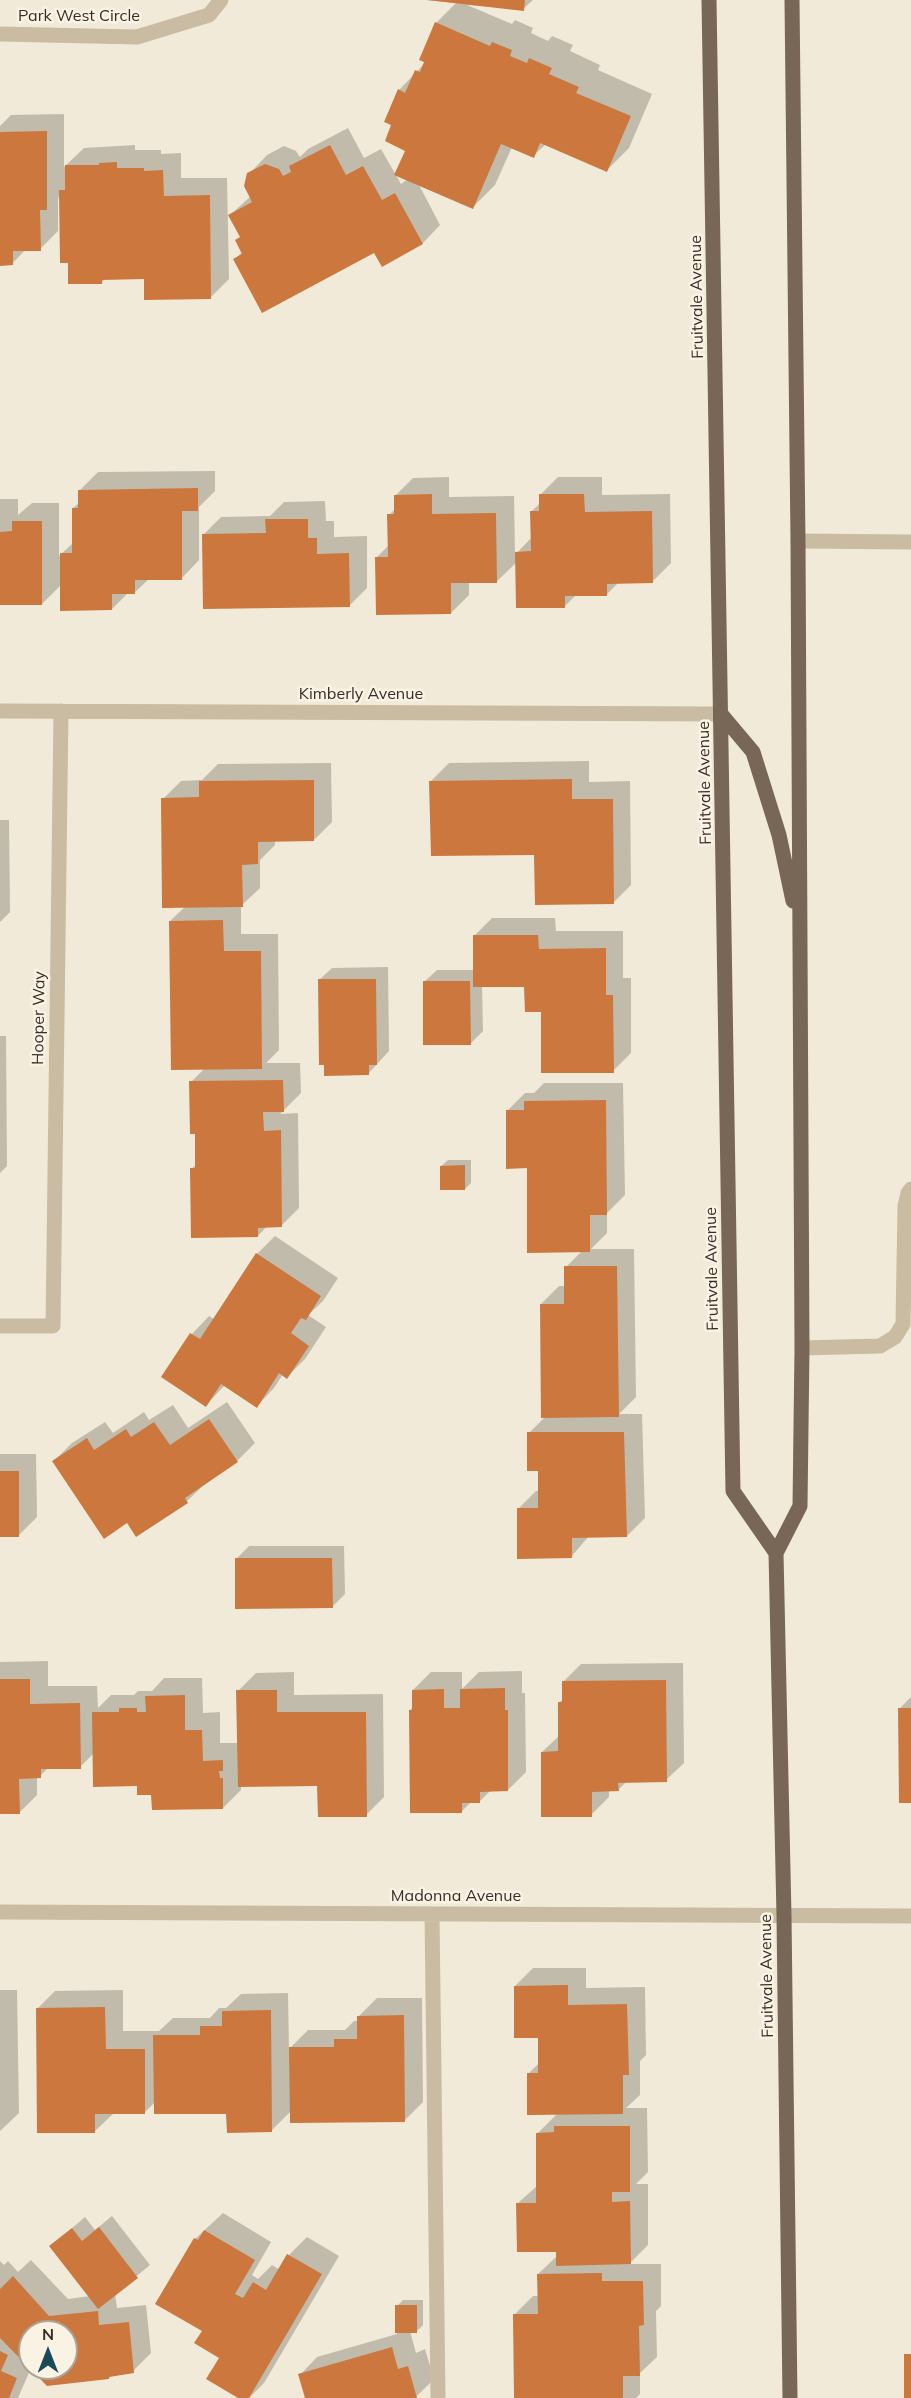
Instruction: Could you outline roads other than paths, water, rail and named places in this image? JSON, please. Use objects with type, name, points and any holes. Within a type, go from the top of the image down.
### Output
[{"type":"main road","name":"Fruitvale Avenue","points":[[710,0],[733,1491],[776,1553]]},
{"type":"main road","name":"Fruitvale Avenue","points":[[790,2398],[784,1916],[776,1553],[800,1506],[802,1348],[798,541],[792,0]]},
{"type":"main road","points":[[721,714],[753,752],[779,836],[800,930]]},
{"type":"street","name":"Park West Circle","points":[[0,34],[137,37],[209,15],[221,0]]},
{"type":"street","points":[[798,541],[911,542]]},
{"type":"street","name":"Kimberly Avenue","points":[[0,711],[721,714]]},
{"type":"street","name":"Hooper Way","points":[[0,1326],[53,1326],[62,711]]},
{"type":"street","points":[[802,1348],[880,1346],[895,1336],[903,1324],[905,1206],[911,1189]]},
{"type":"street","name":"Madonna Avenue","points":[[0,1912],[911,1916]]},
{"type":"street","points":[[432,1914],[438,2398]]}]
